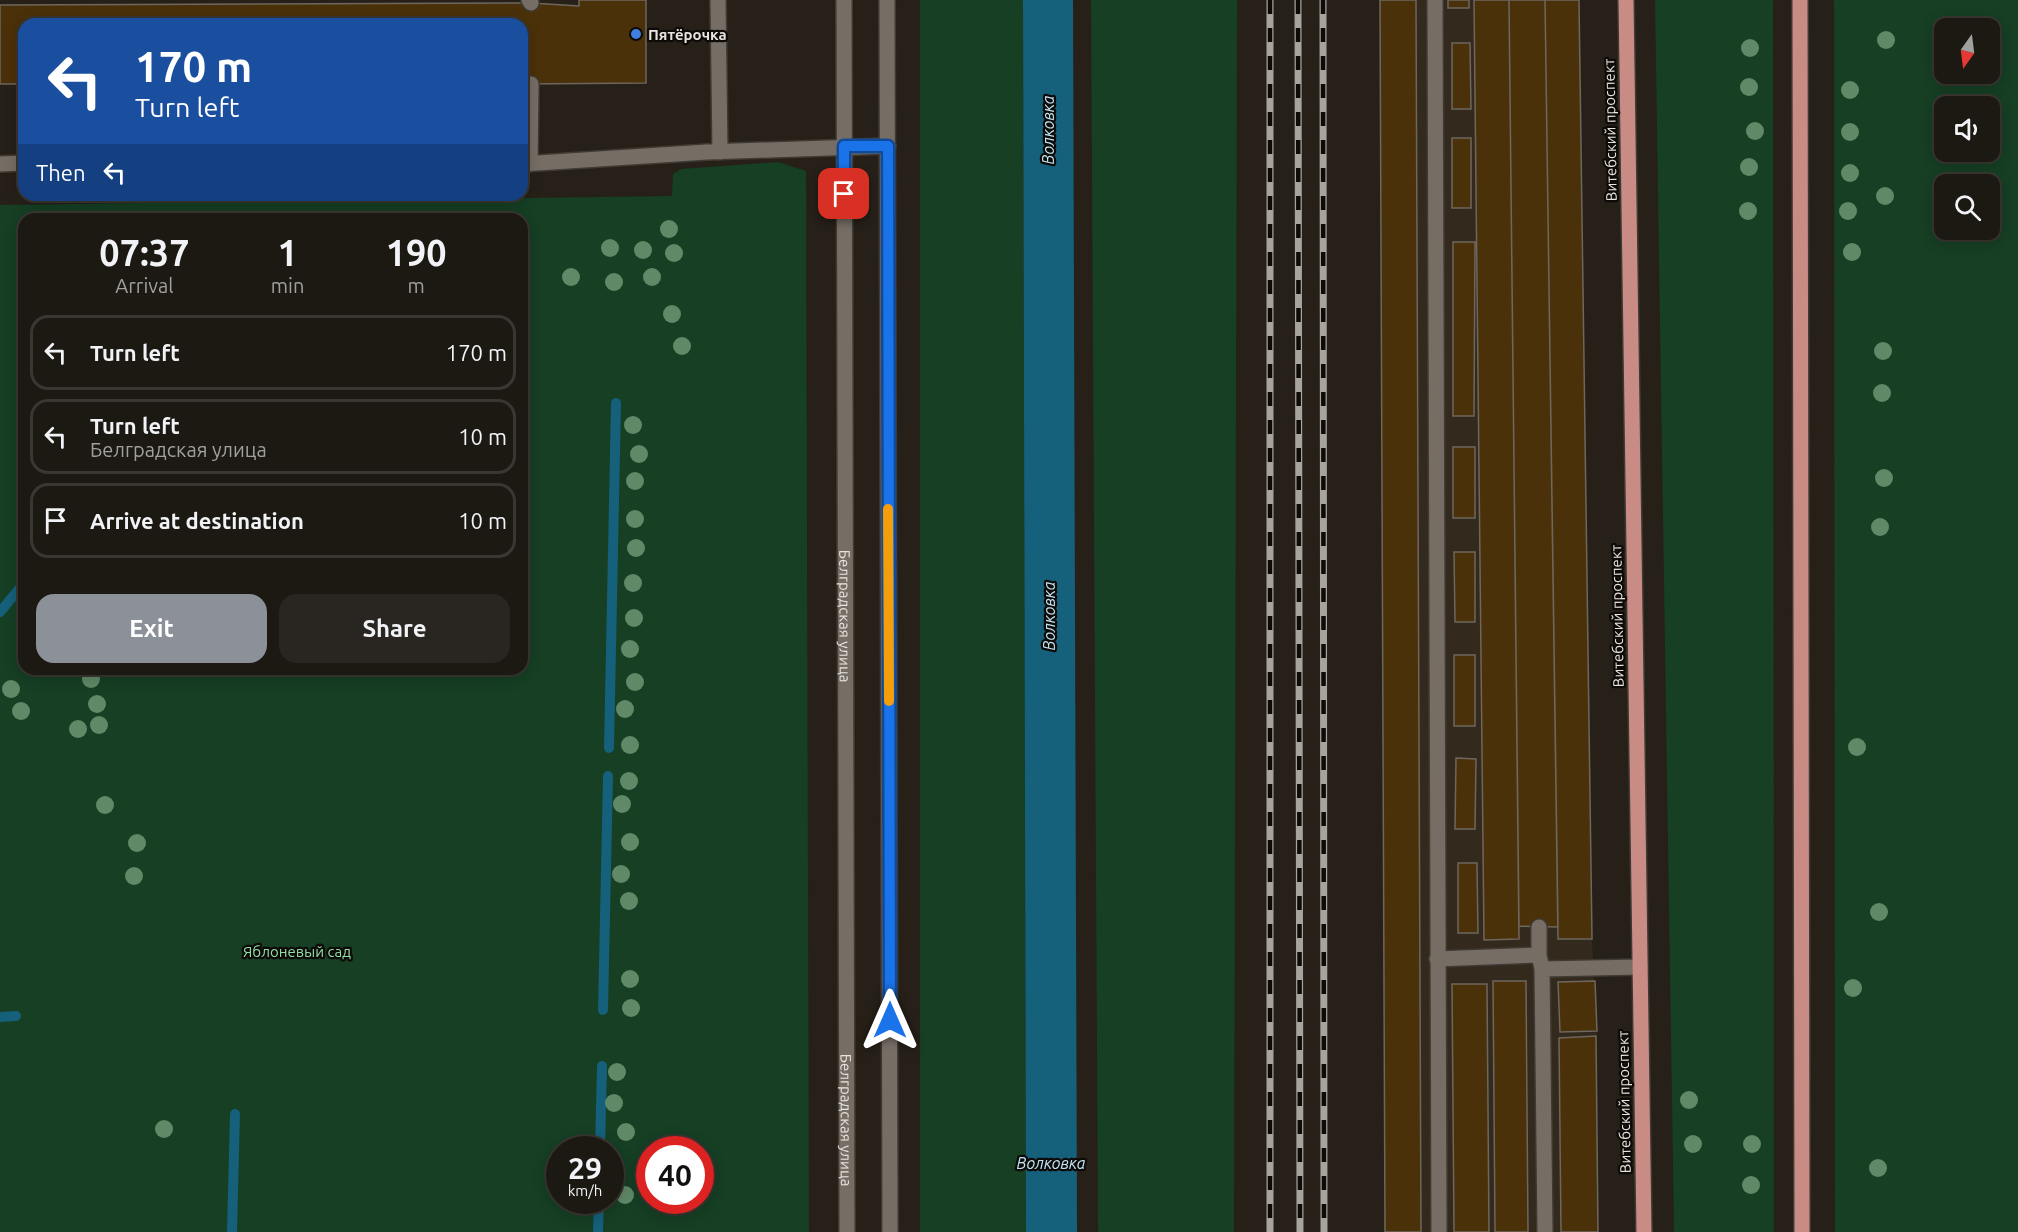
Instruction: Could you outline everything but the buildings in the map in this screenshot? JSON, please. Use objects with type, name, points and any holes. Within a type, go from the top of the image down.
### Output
[{"type":"main road","name":"Витебский проспект","points":[[1626,0],[1644,1232]]},
{"type":"main road","points":[[1800,0],[1802,1232]]},
{"type":"street","points":[[718,0],[720,152]]},
{"type":"street","name":"Белградская улица","points":[[844,0],[847,1232]]},
{"type":"street","points":[[887,0],[890,1232]]},
{"type":"street","points":[[1435,0],[1439,1232]]},
{"type":"street","points":[[528,132],[531,84]]},
{"type":"street","points":[[528,164],[720,152],[888,146]]},
{"type":"street","points":[[0,164],[18,164]]},
{"type":"street","points":[[1539,927],[1545,1232]]},
{"type":"street","points":[[1437,959],[1640,967]]},
{"type":"shaded area","points":[[1380,0],[1579,0],[1592,939],[1597,1031],[1598,1232],[1385,1232]]},
{"type":"green space","points":[[920,0],[1023,0],[1026,1232],[920,1232]]},
{"type":"green space","points":[[1091,0],[1237,0],[1234,1232],[1098,1232]]},
{"type":"green space","points":[[1655,0],[1773,0],[1774,1232],[1674,1232]]},
{"type":"green space","points":[[1834,0],[2018,0],[2018,1232],[1835,1232]]},
{"type":"green space","name":"Яблоневый сад","points":[[778,162],[806,171],[809,1232],[0,1232],[0,205],[528,201],[528,198],[672,196],[673,174],[681,169]]},
{"type":"water","name":"Волковка","points":[[1023,0],[1073,0],[1077,1232],[1026,1232]]},
{"type":"waterway","points":[[609,748],[616,403]]},
{"type":"waterway","points":[[0,612],[18,590]]},
{"type":"waterway","points":[[603,1010],[608,776]]},
{"type":"waterway","points":[[0,1017],[16,1016]]},
{"type":"waterway","points":[[600,1136],[602,1066]]},
{"type":"waterway","points":[[232,1232],[235,1114]]},
{"type":"waterway","points":[[598,1232],[599,1214]]},
{"type":"railway","points":[[1270,0],[1270,1232]]},
{"type":"railway","points":[[1298,0],[1300,1232]]},
{"type":"railway","points":[[1323,0],[1324,1232]]},
{"type":"slow traffic","points":[[888,509],[889,701]]},
{"type":"place","name":"Пятёрочка","points":[[636,34]]},
{"type":"route","points":[[844,194],[844,146],[888,146],[890,1020]]}]
